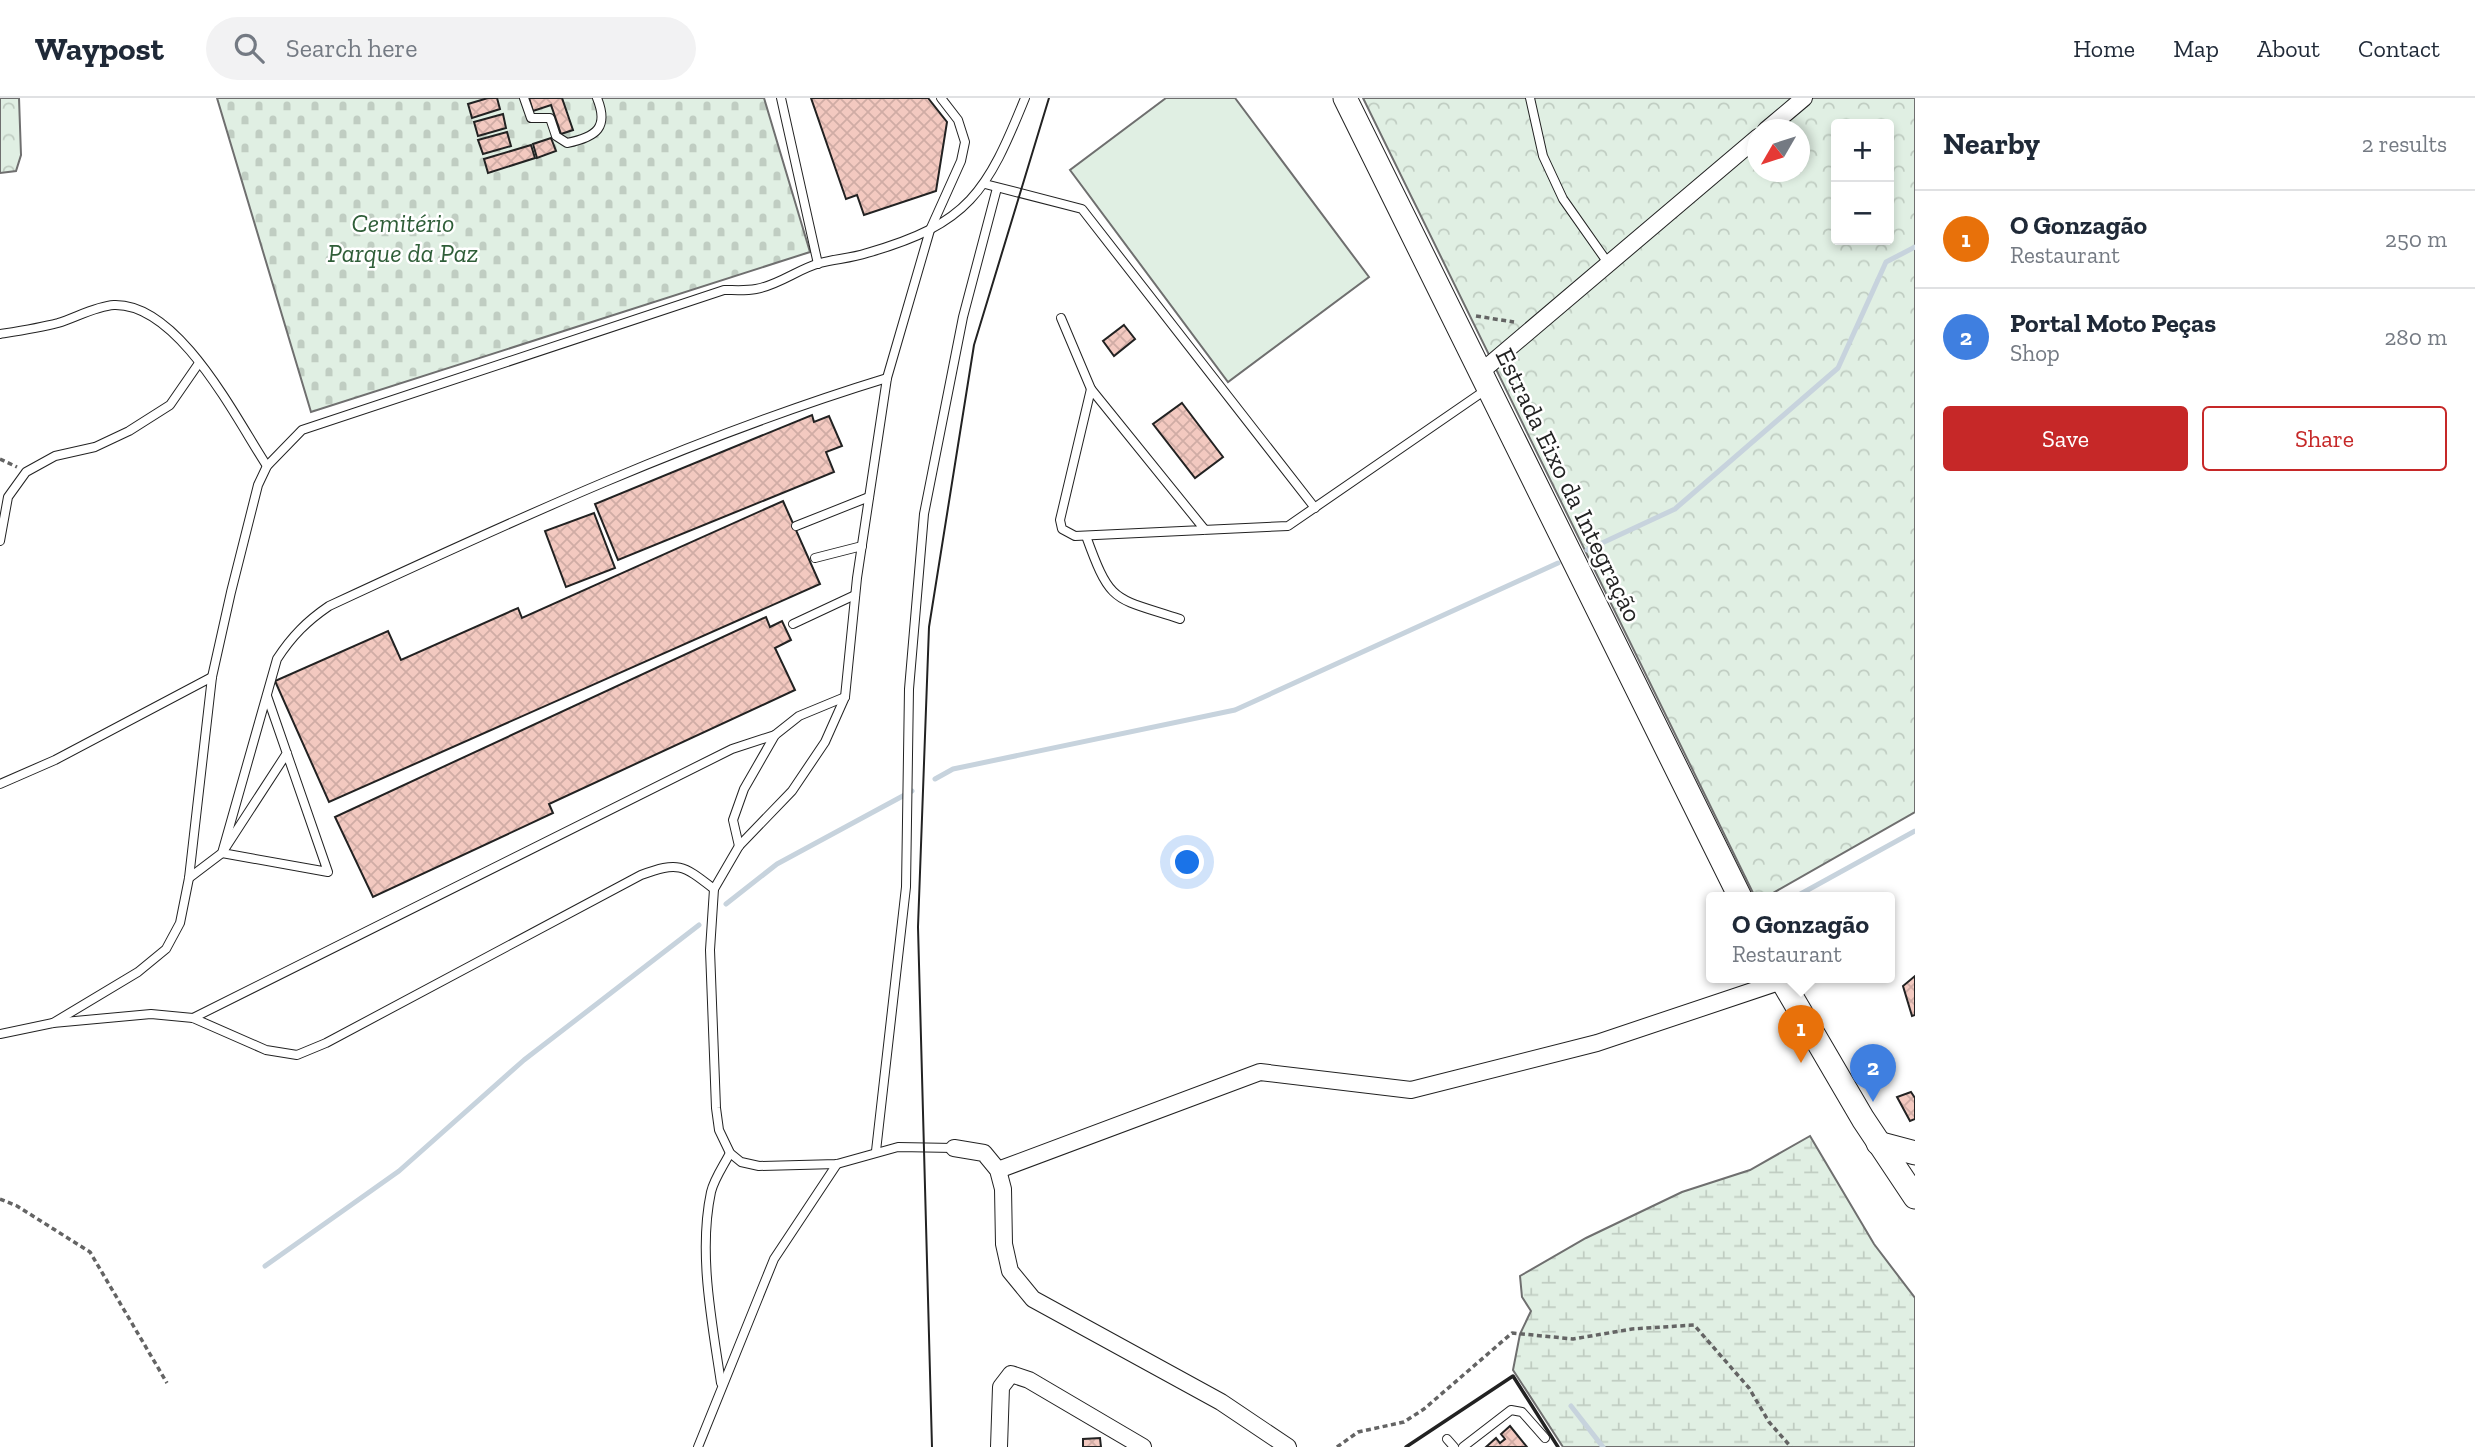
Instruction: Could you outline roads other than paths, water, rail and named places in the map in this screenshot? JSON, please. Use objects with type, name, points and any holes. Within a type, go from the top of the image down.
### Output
[{"type":"main road","name":"Estrada Eixo da Integração","points":[[1345,98],[1738,892]]},
{"type":"main road","points":[[1783,983],[1878,1143],[1915,1197]]},
{"type":"main road","points":[[1878,1143],[1915,1153]]},
{"type":"street","points":[[1779,119],[1804,98]]},
{"type":"street","points":[[1486,379],[1539,323],[1747,146]]},
{"type":"street","points":[[998,1170],[1260,1072],[1411,1090],[1597,1043],[1770,983]]},
{"type":"street","points":[[954,1148],[984,1153],[998,1170],[1003,1189],[1004,1244],[1010,1270],[1033,1299],[1221,1402],[1267,1442],[1288,1447]]},
{"type":"street","points":[[999,1447],[1000,1387],[1008,1376],[1017,1375],[1143,1447]]},
{"type":"lane","points":[[524,98],[531,118],[550,118],[556,136],[567,142],[587,137],[600,127],[603,120],[597,98]]},
{"type":"lane","points":[[781,98],[818,264]]},
{"type":"lane","points":[[941,98],[958,120],[965,142],[961,161],[930,230],[887,377],[855,595],[845,697],[825,742],[792,792],[739,846],[714,889],[710,950],[713,1077],[719,1130],[730,1153],[740,1162],[759,1166],[837,1164],[876,1151],[923,1146],[954,1148]]},
{"type":"lane","points":[[53,1023],[138,972],[166,949],[180,923],[189,878],[212,677],[258,485],[267,466],[302,430],[724,290],[757,289],[818,264],[867,254],[930,230],[950,220],[985,184],[1000,160],[1025,98]]},
{"type":"lane","points":[[1530,98],[1543,156],[1563,199],[1608,263]]},
{"type":"lane","points":[[985,184],[1082,209],[1315,508]]},
{"type":"lane","points":[[876,1151],[905,887],[909,689],[924,514],[963,317],[997,188]]},
{"type":"lane","points":[[0,334],[57,323],[113,305],[144,311],[174,334],[199,363],[267,466]]},
{"type":"lane","points":[[1061,317],[1091,389],[1205,530]]},
{"type":"lane","points":[[0,541],[8,497],[26,472],[55,456],[95,447],[129,431],[170,405],[199,363]]},
{"type":"lane","points":[[222,853],[276,659],[293,635],[329,606],[621,474],[799,404],[887,377]]},
{"type":"lane","points":[[1091,389],[1060,520],[1067,534],[1086,536],[1288,526],[1486,379]]},
{"type":"lane","points":[[796,526],[869,497]]},
{"type":"lane","points":[[1086,536],[1101,576],[1120,599],[1180,619]]},
{"type":"lane","points":[[815,558],[862,546]]},
{"type":"lane","points":[[793,624],[855,595]]},
{"type":"lane","points":[[0,784],[55,760],[212,677]]},
{"type":"lane","points":[[222,853],[328,872],[267,696]]},
{"type":"lane","points":[[193,1018],[732,749],[775,735],[799,716],[845,697]]},
{"type":"lane","points":[[739,846],[733,820],[744,789],[775,735]]},
{"type":"lane","points":[[189,878],[222,853],[287,753]]},
{"type":"lane","points":[[0,1034],[53,1023],[151,1014],[193,1018],[266,1050],[297,1055],[326,1043],[641,875],[671,864],[688,869],[714,889]]},
{"type":"lane","points":[[721,1385],[712,1324],[706,1236],[711,1190],[730,1153]]},
{"type":"lane","points":[[698,1447],[774,1259],[837,1164]]},
{"type":"lane","points":[[1463,1447],[1511,1410],[1522,1412],[1545,1438]]},
{"type":"lane","points":[[1447,1439],[1454,1447]]},
{"type":"waterway","points":[[1587,550],[1675,509],[1838,368],[1886,262],[1915,247]]},
{"type":"waterway","points":[[935,779],[953,769],[1235,710],[1558,563]]},
{"type":"waterway","points":[[726,904],[777,864],[912,791]]},
{"type":"waterway","points":[[1804,892],[1915,831]]},
{"type":"waterway","points":[[265,1266],[399,1171],[524,1060],[699,925]]},
{"type":"waterway","points":[[1571,1406],[1603,1447]]},
{"type":"tram line","points":[[932,1447],[918,927],[929,627],[974,345],[1049,98]]},
{"type":"place","name":"O Gonzagão","points":[[1801,1063]]},
{"type":"place","name":"Portal Moto Peças","points":[[1873,1102]]},
{"type":"park label","name":"Cemitério Parque da Paz","points":[[403,238]]}]
